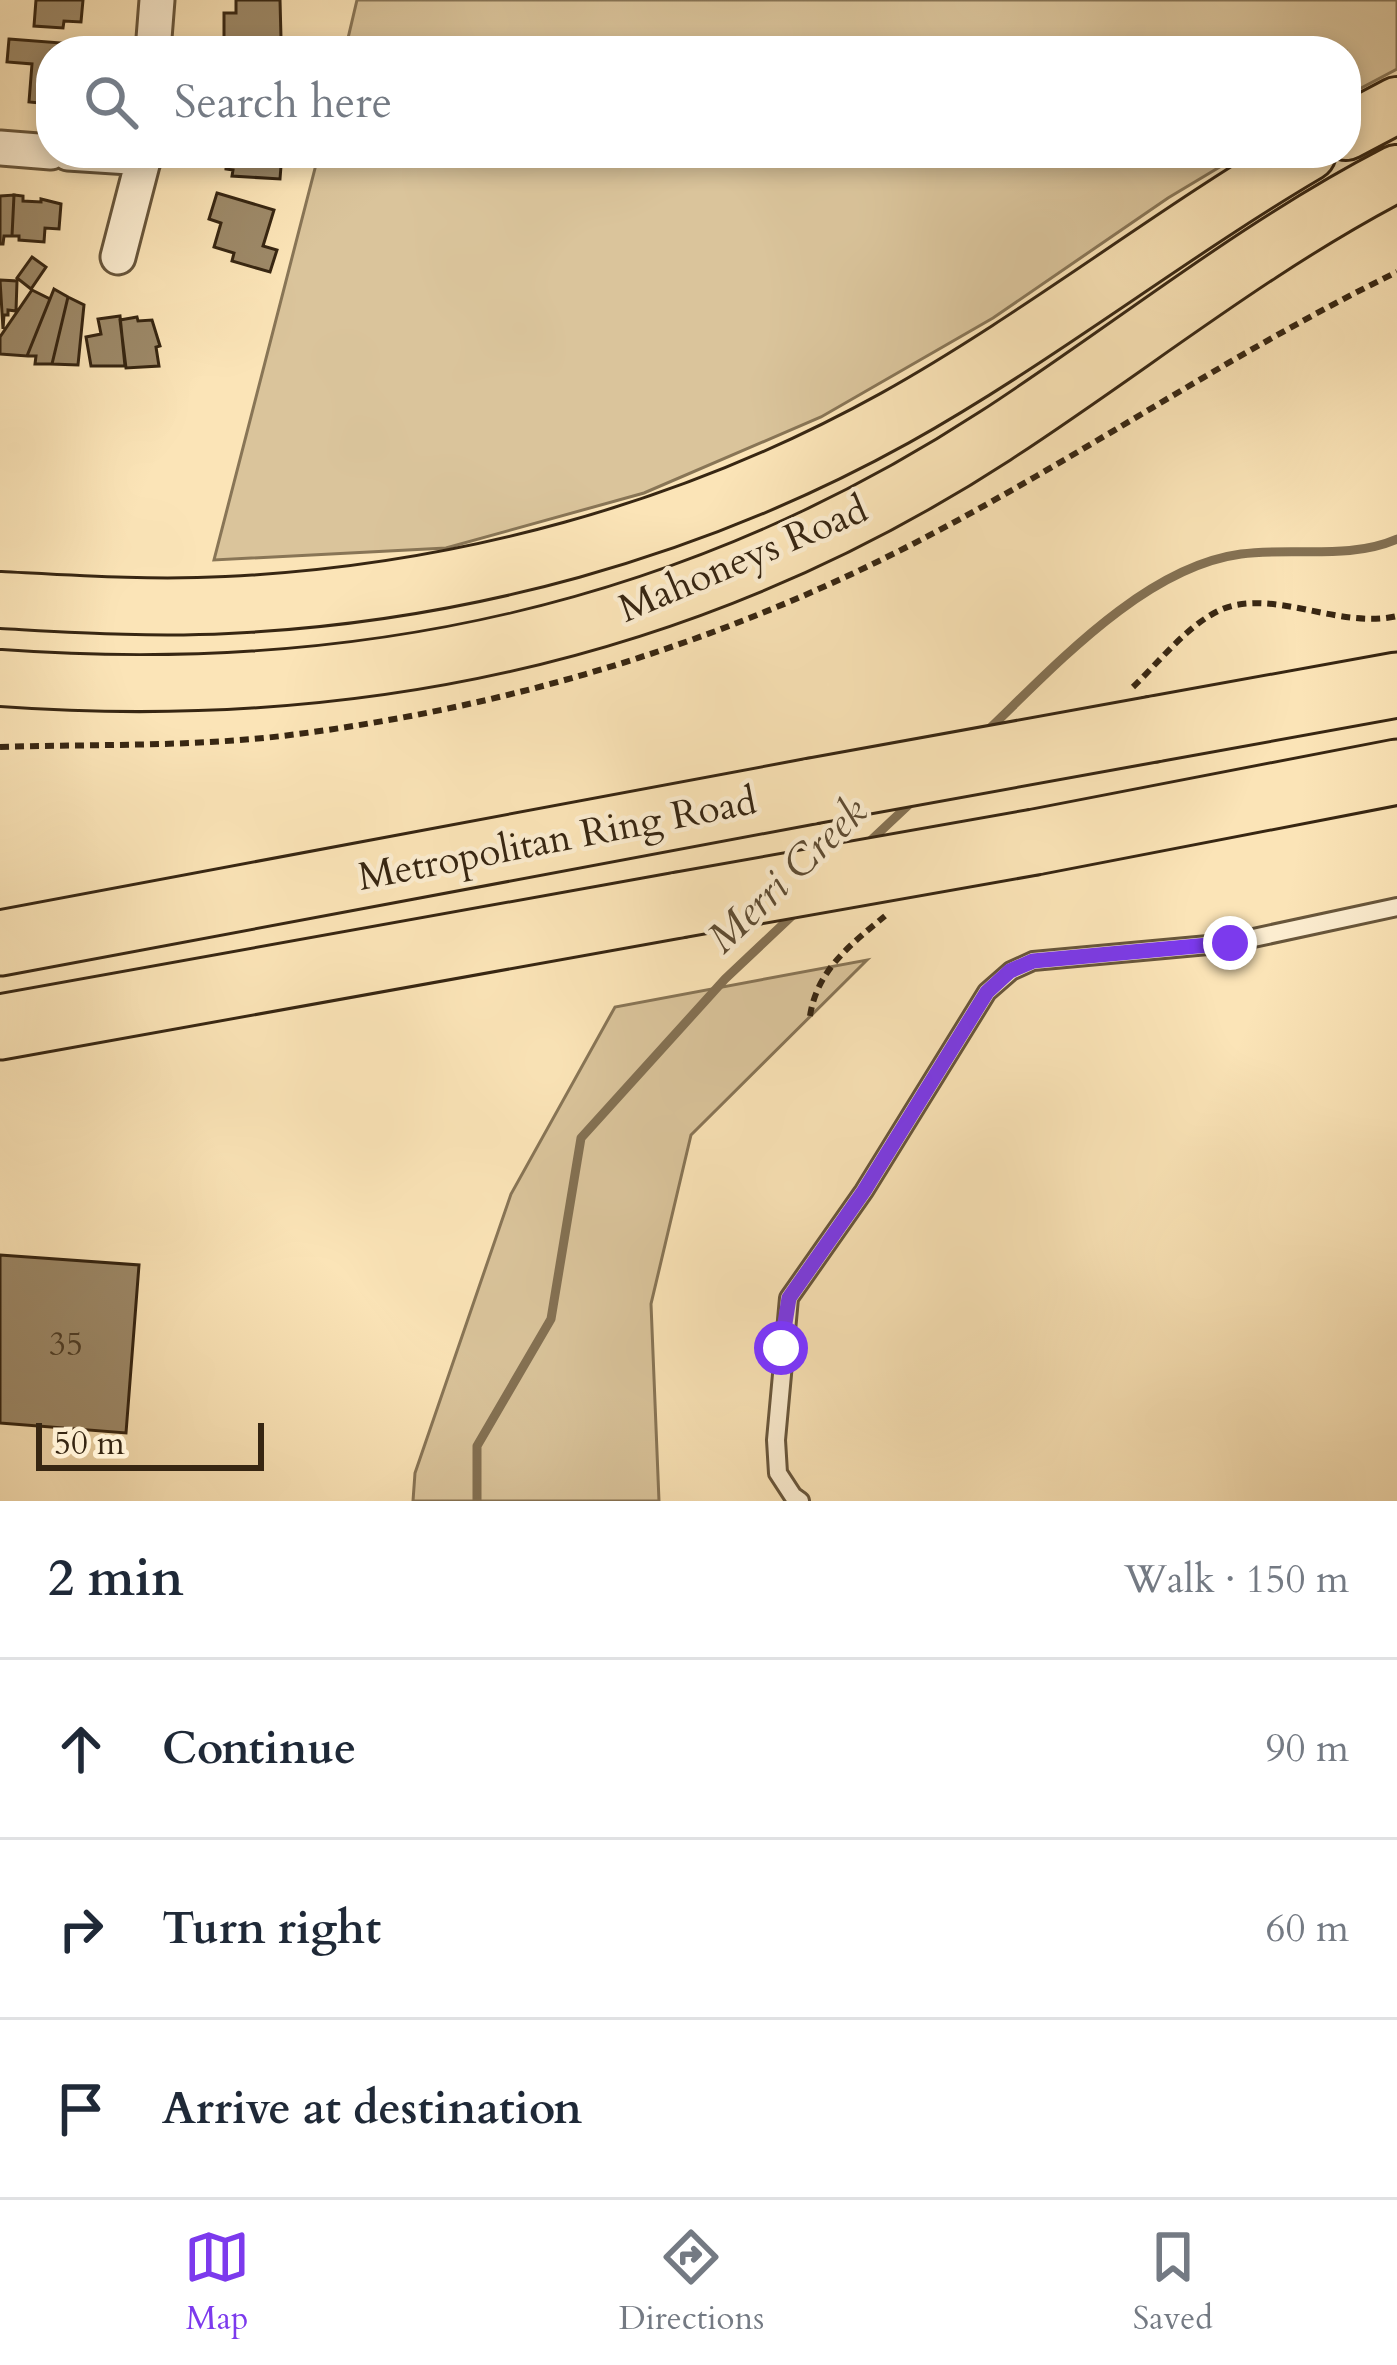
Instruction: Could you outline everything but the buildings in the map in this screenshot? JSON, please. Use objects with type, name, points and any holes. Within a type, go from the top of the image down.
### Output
[{"type":"highway","name":"Metropolitan Ring Road","points":[[0,943],[1397,685]]},
{"type":"highway","points":[[0,1027],[1035,842],[1397,772]]},
{"type":"main road","points":[[1361,124],[1397,105]]},
{"type":"main road","name":"Mahoneys Road","points":[[0,600],[130,607],[337,596],[452,579],[566,552],[673,519],[797,468],[894,418],[990,362],[1284,168]]},
{"type":"main road","name":"Mahoneys Road","points":[[0,678],[146,686],[262,682],[375,670],[547,634],[693,587],[810,538],[905,490],[993,437],[1291,235],[1397,173]]},
{"type":"street","points":[[154,36],[157,0]]},
{"type":"street","points":[[0,148],[36,151]]},
{"type":"street","points":[[118,257],[142,168]]},
{"type":"lane","points":[[800,1501],[778,1473],[776,1440],[789,1298],[864,1191],[987,992],[1010,971],[1033,961],[1230,943],[1397,907]]},
{"type":"shaded area","points":[[357,0],[1397,0],[1397,69],[1361,88],[1361,36],[349,36]]},
{"type":"shaded area","points":[[315,168],[1218,168],[993,318],[821,417],[644,493],[446,548],[214,560]]},
{"type":"shaded area","points":[[867,960],[691,1135],[651,1304],[659,1501],[413,1501],[415,1473],[511,1194],[615,1007]]},
{"type":"waterway","name":"Merri Creek","points":[[986,732],[1103,624],[1170,578],[1241,554],[1340,551],[1397,539]]},
{"type":"waterway","name":"Merri Creek","points":[[868,843],[917,797]]},
{"type":"waterway","name":"Merri Creek","points":[[477,1501],[477,1446],[551,1319],[581,1138],[725,979],[795,913]]},
{"type":"route","points":[[781,1348],[789,1298],[800,1278],[864,1191],[987,992],[1010,971],[1033,961],[1073,955],[1230,943]]}]
